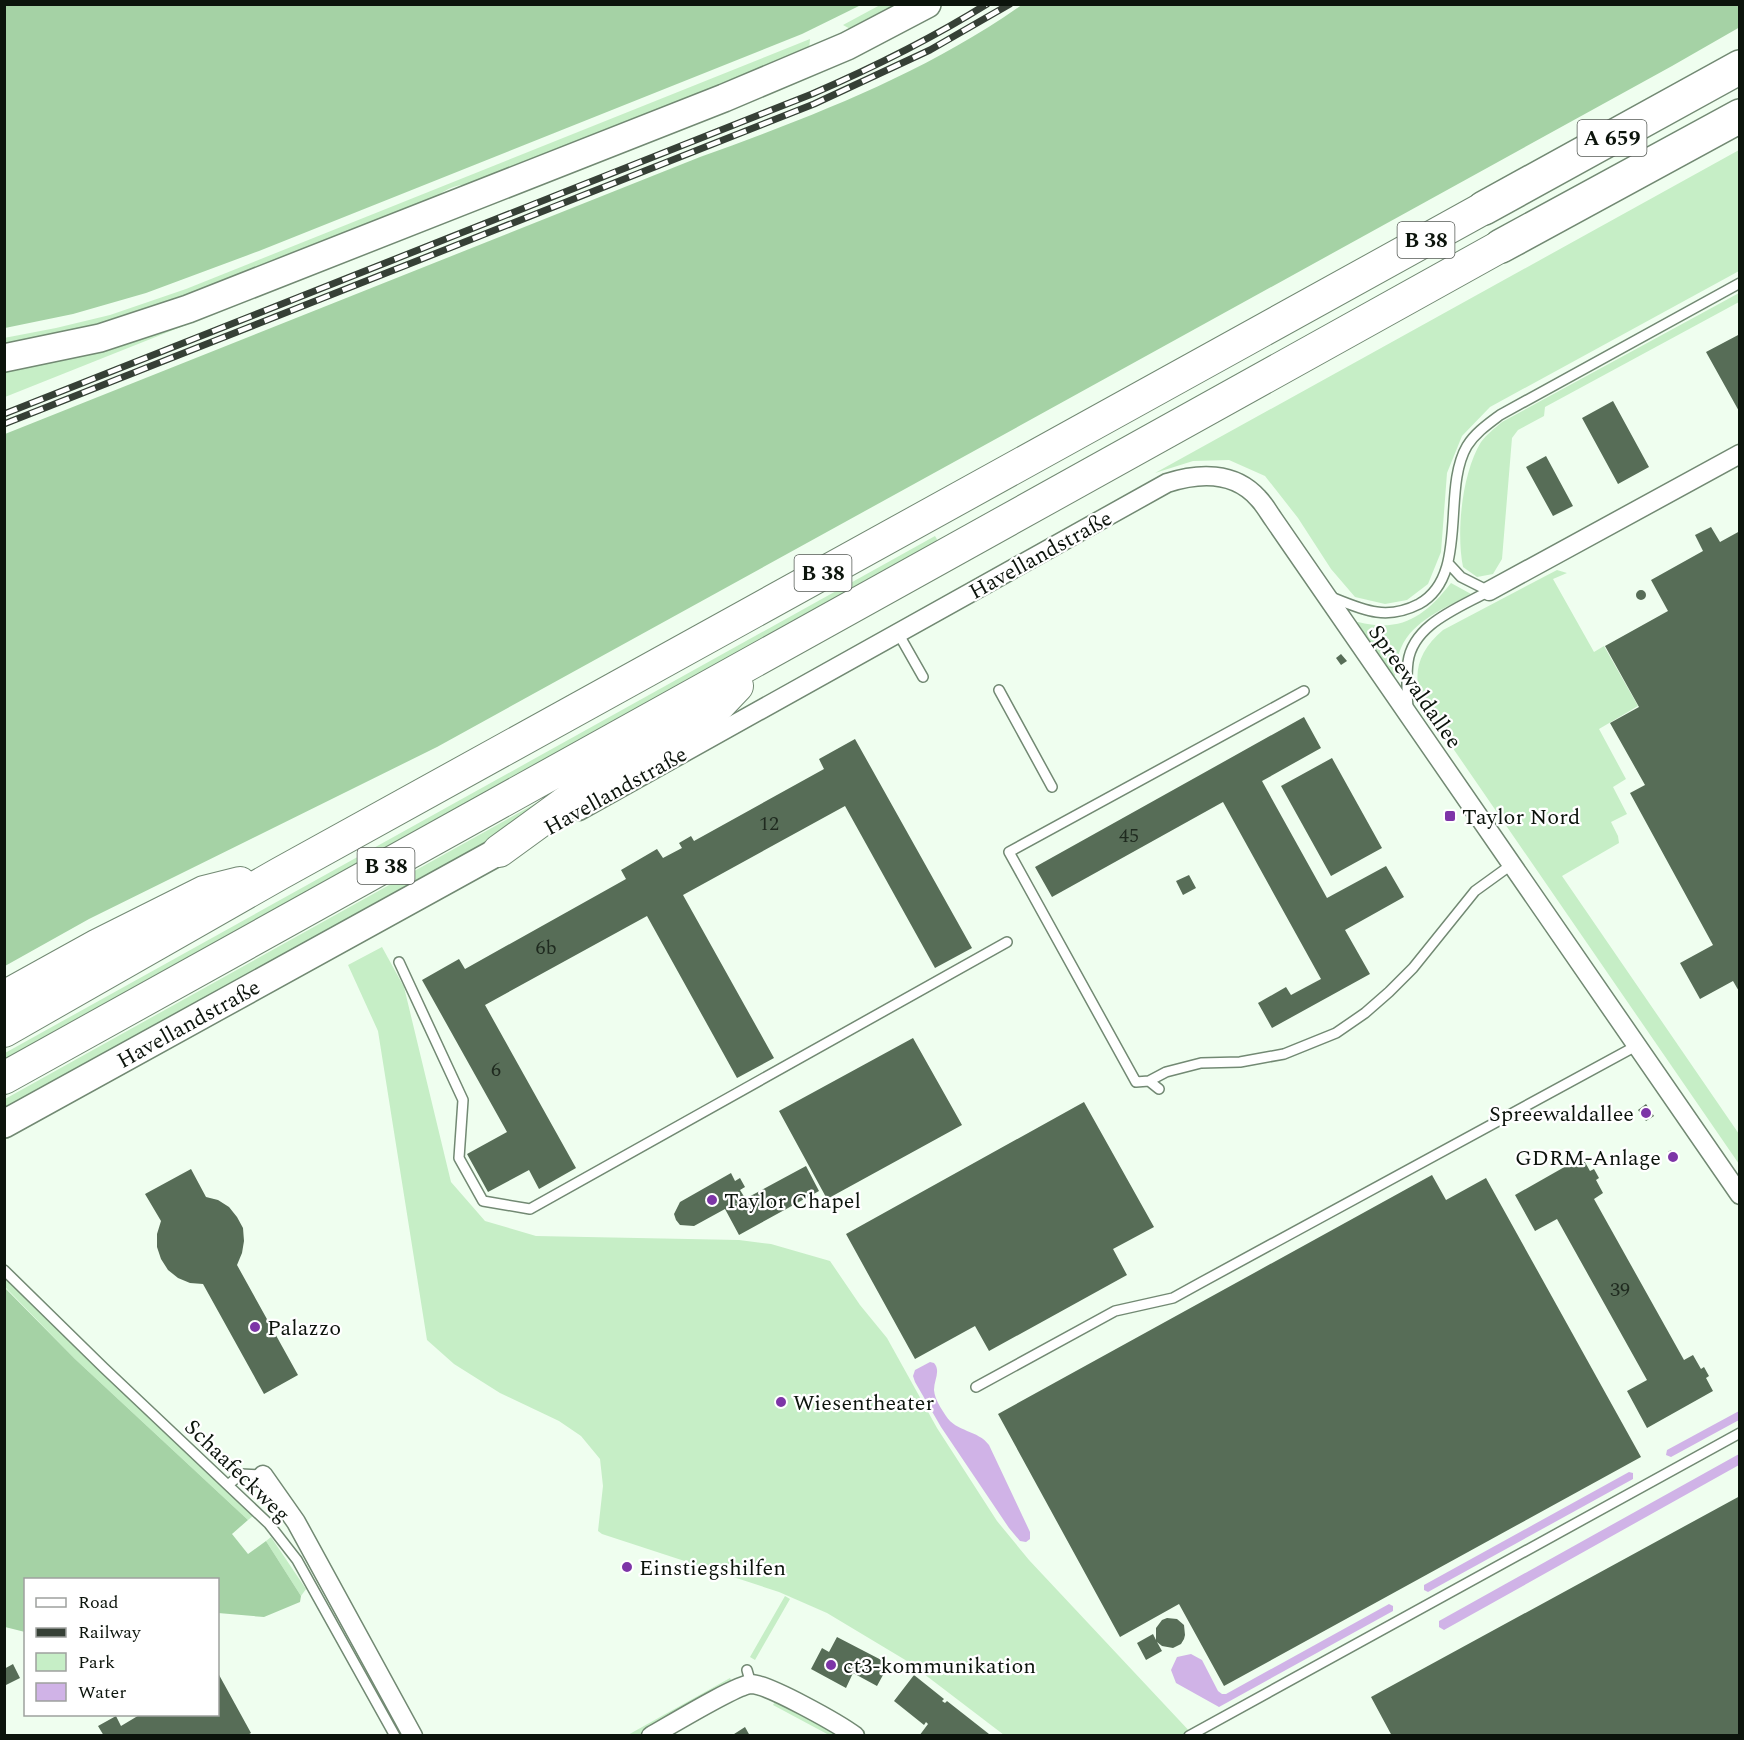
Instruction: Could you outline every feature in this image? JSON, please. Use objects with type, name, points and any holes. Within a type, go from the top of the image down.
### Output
[{"type":"highway","name":"A 659","points":[[1484,208],[1740,67]]},
{"type":"highway","name":"A 659","points":[[1501,246],[1740,116]]},
{"type":"highway","name":"B 38","points":[[4,1032],[279,874],[1484,208]]},
{"type":"highway","name":"B 38","points":[[4,1078],[1501,246]]},
{"type":"highway","points":[[499,851],[565,803],[717,707],[768,655]]},
{"type":"highway","points":[[4,997],[98,945],[204,892],[279,874]]},
{"type":"main road","points":[[4,358],[100,338],[189,309],[724,98],[847,46],[927,4]]},
{"type":"main road","name":"Havellandstraße","points":[[4,1124],[499,851]]},
{"type":"street","points":[[1489,591],[1740,454]]},
{"type":"street","name":"Havellandstraße","points":[[499,851],[576,813],[1167,483],[1187,476],[1208,475],[1230,479]]},
{"type":"street","name":"Spreewaldallee","points":[[1230,479],[1258,498],[1740,1195]]},
{"type":"street","points":[[264,1475],[296,1522],[413,1736]]},
{"type":"street","points":[[651,1736],[734,1690],[749,1677],[842,1726],[855,1736]]},
{"type":"lane","points":[[1324,594],[1363,610],[1383,614],[1406,611],[1428,599],[1440,582],[1448,563],[1457,474],[1467,447],[1482,428],[1500,415],[1740,283]]},
{"type":"lane","points":[[1448,563],[1461,577],[1489,591]]},
{"type":"lane","points":[[1408,717],[1406,680],[1408,660],[1419,635],[1441,618],[1489,591]]},
{"type":"lane","points":[[898,633],[923,677]]},
{"type":"lane","points":[[999,690],[1052,787]]},
{"type":"lane","points":[[1304,691],[1009,852],[1136,1082],[1149,1081],[1166,1072],[1201,1064],[1240,1062],[1284,1054],[1336,1033],[1365,1013],[1389,992],[1413,968],[1475,891],[1511,865]]},
{"type":"lane","points":[[399,962],[464,1100],[459,1158],[483,1202],[530,1209],[1007,942]]},
{"type":"lane","points":[[975,1387],[1115,1311],[1173,1298],[1636,1046]]},
{"type":"lane","points":[[1149,1081],[1159,1089]]},
{"type":"lane","name":"Schaafeckweg","points":[[4,1270],[269,1524],[297,1560],[395,1736]]},
{"type":"lane","points":[[1189,1736],[1740,1433]]},
{"type":"lane","points":[[228,1485],[241,1474],[264,1475]]},
{"type":"green space","points":[[5,4],[861,5],[802,34],[259,251],[146,293],[73,314],[5,328]]},
{"type":"green space","points":[[1023,4],[1739,4],[1740,27],[437,747],[89,919],[5,966],[5,434],[826,109],[947,52]]},
{"type":"green space","points":[[880,5],[898,5],[852,30],[843,25]]},
{"type":"green space","points":[[810,39],[809,50],[475,185],[451,188],[432,202],[190,297],[113,323],[5,346],[4,338],[110,315],[186,289]]},
{"type":"green space","points":[[1739,150],[1739,271],[1490,407],[1462,436],[1447,473],[1441,552],[1428,584],[1407,600],[1385,604],[1355,597],[1331,569],[1298,518],[1265,476],[1229,460],[1193,461],[1155,473]]},
{"type":"green space","points":[[285,283],[286,285],[5,397],[5,369]]},
{"type":"green space","points":[[1739,293],[1739,302],[1545,407],[1544,416],[1518,430],[1512,438],[1502,559],[1493,574],[1477,577],[1463,567],[1460,537],[1465,486],[1474,455],[1488,434],[1502,422]]},
{"type":"green space","points":[[935,536],[938,541],[5,1060],[5,1053]]},
{"type":"green space","points":[[1557,570],[1567,573],[1553,579],[1594,652],[1604,646],[1638,706],[1599,729],[1626,779],[1613,787],[1627,814],[1611,822],[1619,843],[1562,876],[1739,1134],[1739,1164],[1428,712],[1422,700],[1417,678],[1421,658],[1426,648],[1443,630]]},
{"type":"green space","points":[[1451,583],[1471,594],[1431,616],[1413,630],[1401,648],[1395,676],[1392,677],[1355,624],[1358,622],[1387,625],[1411,619],[1432,605]]},
{"type":"green space","points":[[558,791],[522,822],[5,1110],[5,1099]]},
{"type":"green space","points":[[382,947],[404,987],[451,1182],[485,1221],[536,1236],[739,1240],[771,1244],[830,1261],[860,1305],[887,1338],[937,1428],[997,1521],[1029,1560],[1193,1735],[1004,1735],[907,1661],[827,1613],[779,1592],[598,1531],[603,1486],[600,1459],[581,1436],[559,1421],[500,1393],[454,1364],[427,1340],[378,1031],[348,965]]},
{"type":"green space","points":[[4,1276],[82,1354],[253,1516],[248,1520],[75,1359],[5,1287]]},
{"type":"green space","points":[[4,1287],[75,1359],[248,1520],[232,1534],[248,1554],[266,1541],[301,1596],[300,1602],[264,1617],[219,1613],[219,1578],[24,1578],[24,1632],[5,1627]]},
{"type":"green space","points":[[271,1537],[306,1589],[301,1596],[266,1541]]},
{"type":"green space","points":[[785,1596],[790,1599],[755,1660],[750,1657]]},
{"type":"green space","points":[[730,1678],[733,1683],[638,1735],[626,1736]]},
{"type":"green space","points":[[776,1700],[840,1735],[829,1735],[773,1705]]},
{"type":"water","points":[[930,1362],[934,1363],[937,1369],[935,1394],[946,1416],[955,1425],[979,1436],[989,1445],[1030,1532],[1030,1539],[1026,1542],[1020,1541],[1009,1528],[941,1427],[915,1382],[913,1376],[915,1370]]},
{"type":"water","points":[[1739,1411],[1739,1420],[1671,1457],[1666,1455],[1667,1450]]},
{"type":"water","points":[[1739,1454],[1739,1465],[1444,1630],[1439,1627],[1439,1621]]},
{"type":"water","points":[[1629,1472],[1633,1473],[1633,1479],[1428,1592],[1424,1590],[1424,1585]]},
{"type":"water","points":[[1389,1604],[1393,1606],[1393,1611],[1219,1707],[1176,1683],[1171,1670],[1177,1657],[1191,1654],[1202,1660],[1218,1691],[1226,1694]]},
{"type":"building","points":[[1740,334],[1740,413],[1706,352]]},
{"type":"building","points":[[1613,401],[1649,467],[1618,484],[1582,418]]},
{"type":"building","points":[[1546,456],[1573,506],[1553,516],[1526,467]]},
{"type":"building","points":[[1711,527],[1720,542],[1740,531],[1740,993],[1733,981],[1700,999],[1680,963],[1713,945],[1630,793],[1645,785],[1610,723],[1639,707],[1605,646],[1668,611],[1651,580],[1703,551],[1695,535]]},
{"type":"building","points":[[1641,590],[1645,591],[1645,599],[1641,600],[1637,599],[1636,595],[1637,591]]},
{"type":"building","points":[[1341,654],[1347,661],[1341,665],[1336,658]]},
{"type":"building","points":[[1304,717],[1321,748],[1262,781],[1327,898],[1386,866],[1404,897],[1345,930],[1370,974],[1272,1028],[1258,1003],[1286,987],[1291,995],[1321,979],[1223,802],[1052,897],[1035,867]]},
{"type":"building","points":[[855,739],[972,948],[935,968],[845,806],[683,895],[774,1058],[737,1078],[647,916],[485,1005],[576,1168],[539,1189],[529,1170],[488,1192],[467,1154],[507,1132],[422,980],[459,959],[465,969],[626,879],[621,870],[657,849],[663,858],[682,848],[679,843],[691,836],[694,841],[824,769],[819,759]]},
{"type":"building","points":[[1332,758],[1382,848],[1331,876],[1281,786]]},
{"type":"building","points":[[1189,875],[1196,888],[1183,895],[1176,881]]},
{"type":"building","points":[[913,1038],[962,1125],[827,1199],[779,1111]]},
{"type":"building","points":[[1084,1102],[1154,1227],[1113,1249],[1127,1275],[989,1351],[975,1326],[915,1359],[846,1234]]},
{"type":"building","name":"Spreewaldallee","points":[[1646,1104],[1654,1116],[1646,1121],[1638,1110]]},
{"type":"building","name":"GDRM-Anlage","points":[[1671,1150],[1678,1161],[1674,1163],[1668,1152]]},
{"type":"building","points":[[1582,1157],[1590,1171],[1594,1169],[1599,1178],[1596,1180],[1603,1193],[1594,1199],[1684,1360],[1693,1355],[1701,1369],[1704,1367],[1709,1376],[1706,1378],[1713,1391],[1647,1428],[1627,1391],[1647,1380],[1557,1219],[1535,1231],[1515,1195]]},
{"type":"building","points":[[806,1166],[819,1191],[739,1235],[725,1209],[694,1226],[680,1225],[676,1220],[674,1214],[680,1202],[731,1173],[735,1181],[740,1178],[745,1187],[740,1190],[745,1198],[730,1207]]},
{"type":"building","points":[[191,1169],[206,1197],[218,1200],[229,1207],[243,1228],[244,1241],[237,1265],[298,1375],[264,1394],[203,1284],[190,1283],[178,1278],[168,1270],[157,1247],[157,1234],[161,1221],[145,1194]]},
{"type":"building","points":[[1432,1175],[1446,1200],[1486,1178],[1641,1457],[1224,1686],[1179,1604],[1120,1637],[998,1414]]},
{"type":"building","points":[[1740,1496],[1740,1736],[1392,1736],[1371,1697]]},
{"type":"building","points":[[1177,1619],[1184,1625],[1184,1639],[1181,1644],[1173,1648],[1162,1646],[1157,1642],[1162,1651],[1146,1660],[1137,1643],[1153,1634],[1156,1640],[1156,1628],[1162,1620]]},
{"type":"building","points":[[837,1637],[889,1664],[877,1686],[853,1673],[846,1688],[811,1669],[822,1648],[829,1652]]},
{"type":"building","points":[[13,1664],[20,1678],[4,1686],[4,1669]]},
{"type":"building","points":[[219,1675],[251,1733],[246,1736],[104,1736],[98,1726],[116,1716],[121,1726],[138,1716],[219,1716]]},
{"type":"building","points":[[914,1675],[944,1699],[942,1701],[945,1703],[947,1701],[989,1734],[988,1736],[919,1736],[928,1724],[926,1722],[924,1725],[894,1701]]},
{"type":"building","points":[[745,1727],[750,1736],[731,1736]]},
{"type":"railway","points":[[4,414],[812,94],[901,52],[987,4]]},
{"type":"railway","points":[[4,424],[814,104],[930,50],[1010,4]]},
{"type":"place","name":"Taylor Nord","points":[[1450,816]]},
{"type":"place","name":"Spreewaldallee","points":[[1646,1113]]},
{"type":"place","name":"GDRM-Anlage","points":[[1673,1157]]},
{"type":"place","name":"Taylor Chapel","points":[[712,1200]]},
{"type":"place","name":"Palazzo","points":[[255,1327]]},
{"type":"place","name":"Wiesentheater","points":[[781,1402]]},
{"type":"place","name":"Einstiegshilfen","points":[[627,1567]]},
{"type":"place","name":"ct3-kommunikation","points":[[831,1665]]}]
